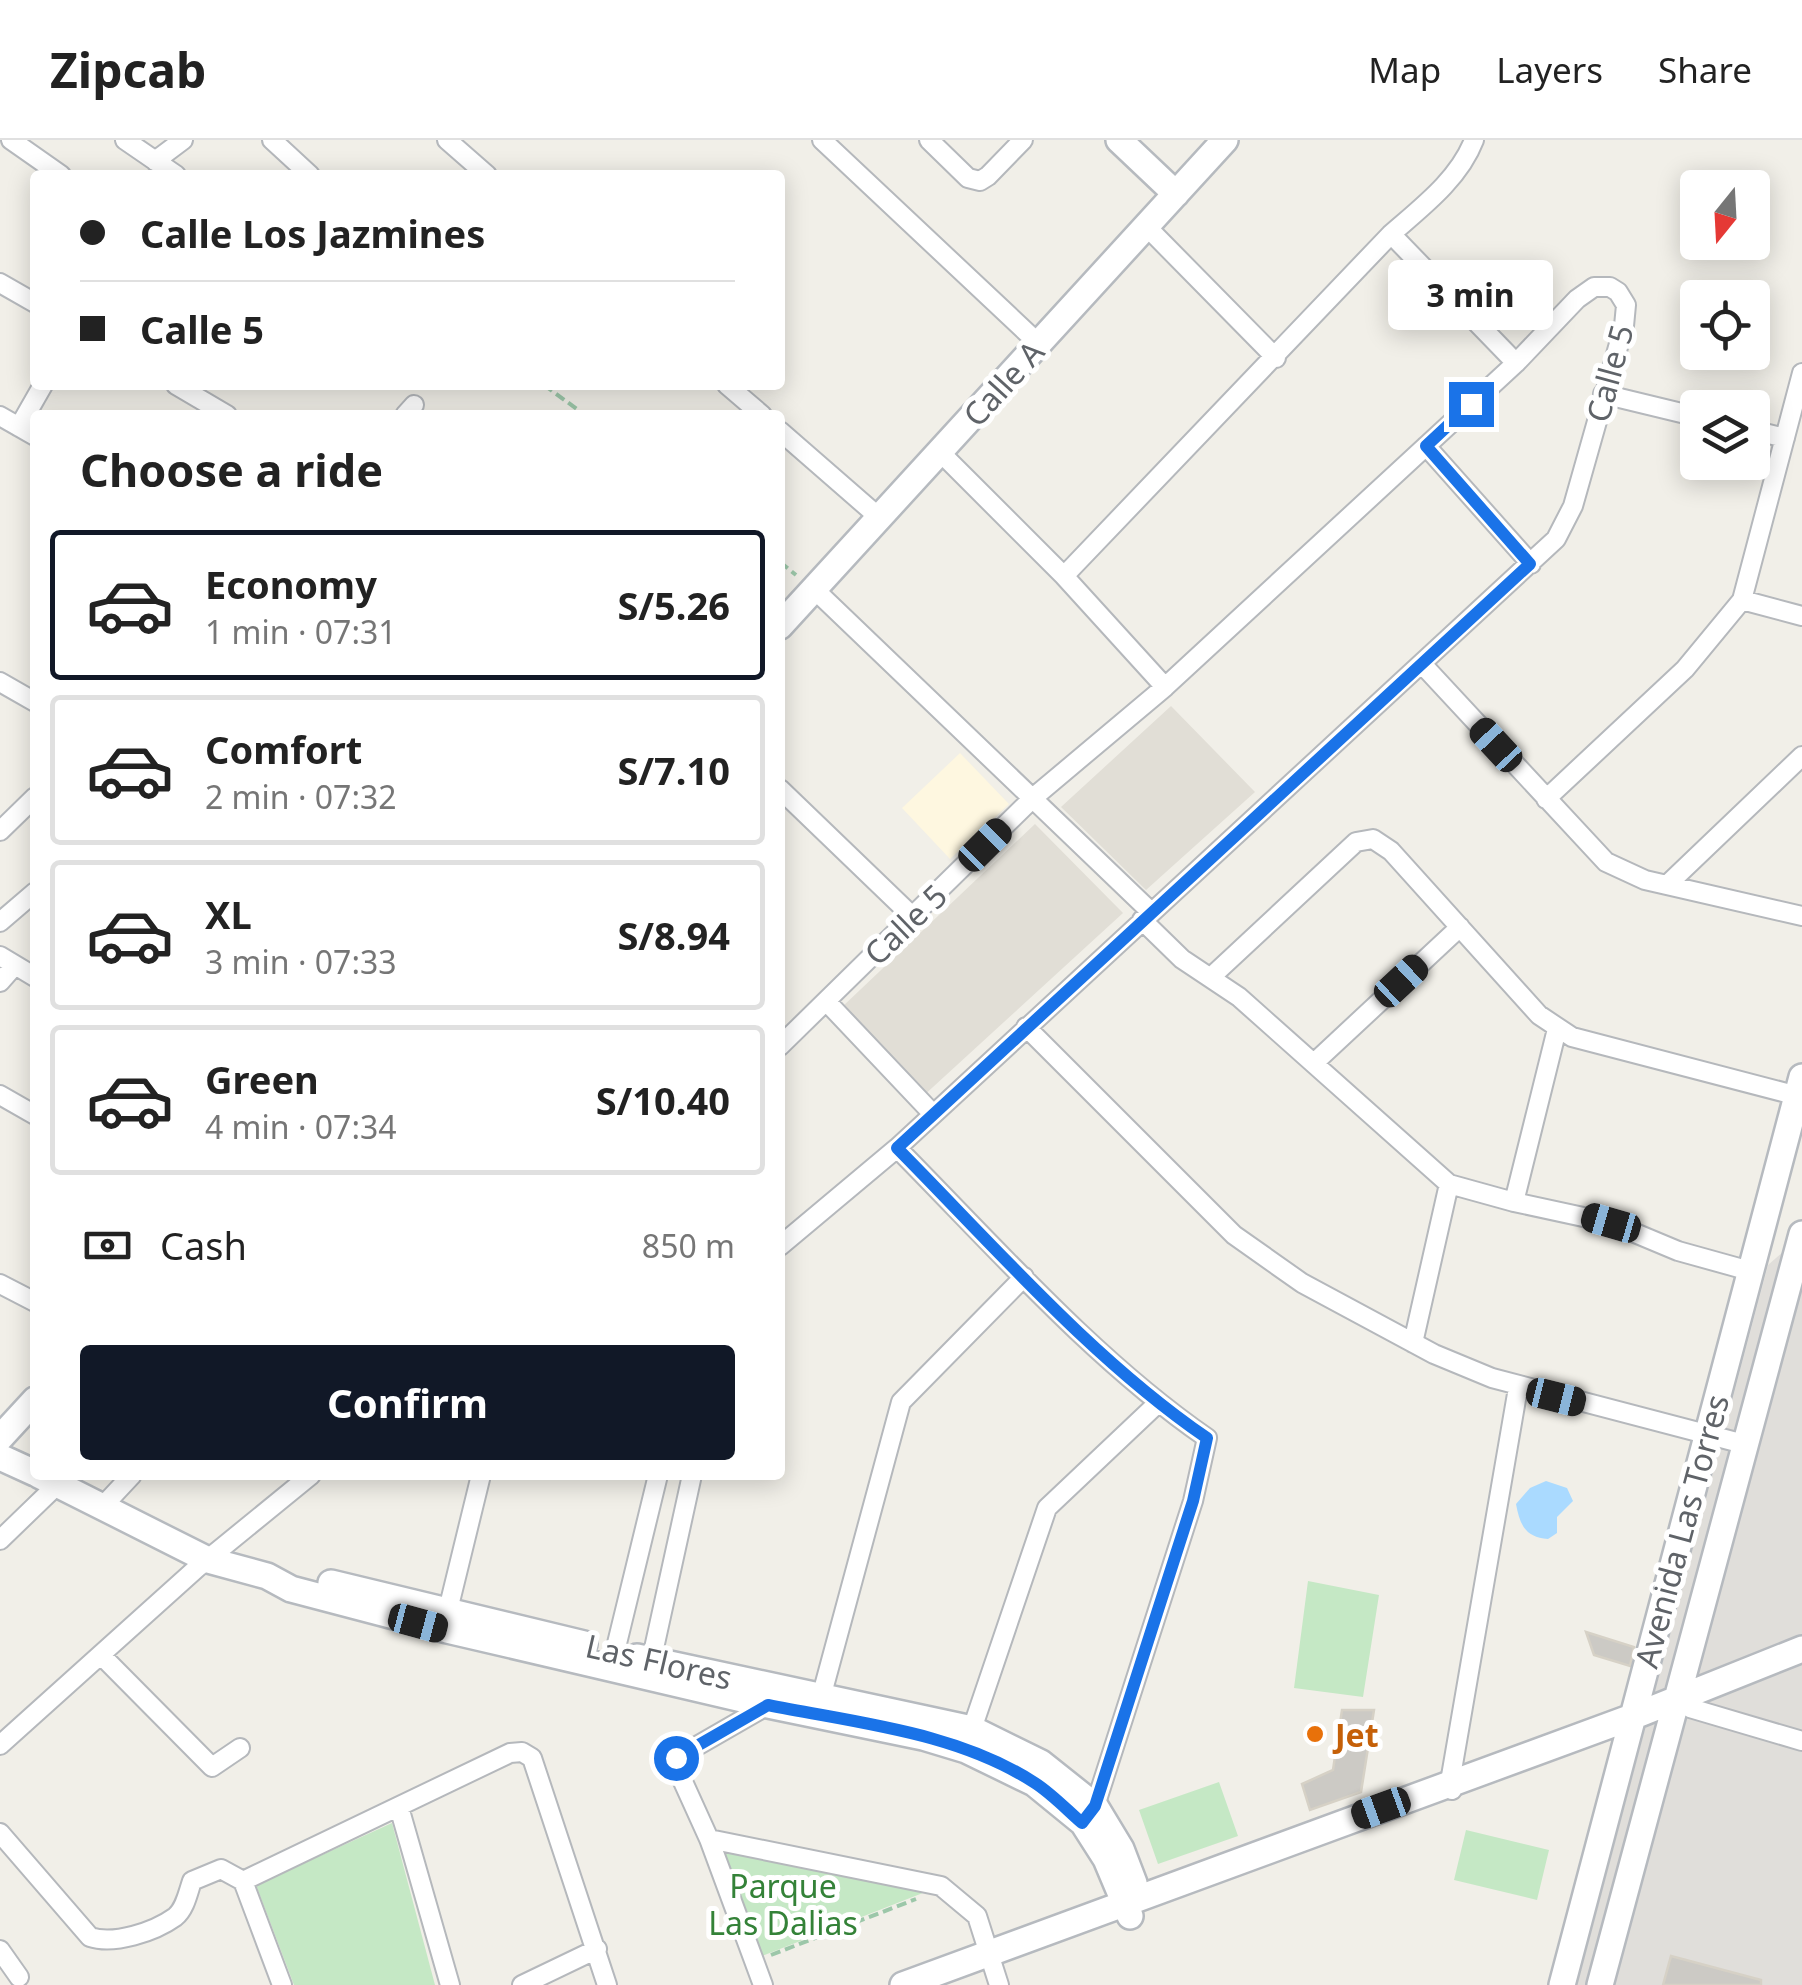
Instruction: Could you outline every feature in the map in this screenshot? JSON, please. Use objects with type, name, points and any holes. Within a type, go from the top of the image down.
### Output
[{"type":"street","points":[[11,140],[54,170]]},
{"type":"street","points":[[125,140],[168,170]]},
{"type":"street","points":[[155,161],[183,140]]},
{"type":"street","points":[[272,140],[305,170]]},
{"type":"street","points":[[447,140],[481,170]]},
{"type":"street","points":[[822,140],[1038,343]]},
{"type":"street","points":[[929,140],[968,178],[980,181],[1022,140]]},
{"type":"street","points":[[1118,140],[1176,194]]},
{"type":"street","name":"Calle A","points":[[785,620],[1225,140]]},
{"type":"street","points":[[1064,576],[1457,170],[1474,140]]},
{"type":"street","points":[[1147,228],[1276,358]]},
{"type":"street","points":[[1392,234],[1516,363]]},
{"type":"street","points":[[0,283],[30,301]]},
{"type":"street","name":"Calle 5","points":[[785,1041],[1034,797],[1165,687],[1516,363],[1587,290],[1610,288],[1622,298],[1626,314],[1574,506],[1556,539],[897,1148],[785,1242]]},
{"type":"street","points":[[1546,798],[1686,669],[1742,600],[1802,373]]},
{"type":"street","points":[[185,390],[219,410]]},
{"type":"street","points":[[734,390],[756,410]]},
{"type":"street","points":[[1603,394],[1680,413]]},
{"type":"street","points":[[0,416],[27,431]]},
{"type":"street","points":[[1770,434],[1786,438]]},
{"type":"street","points":[[785,435],[881,519]]},
{"type":"street","points":[[1426,446],[1530,564]]},
{"type":"street","points":[[940,452],[1064,576],[1165,687]]},
{"type":"street","points":[[814,588],[1034,797],[1182,958],[1238,997],[1449,1184],[1611,1223],[1678,1251],[1750,1270]]},
{"type":"street","points":[[1742,600],[1802,616]]},
{"type":"street","points":[[1422,664],[1606,862],[1631,876],[1802,916]]},
{"type":"street","points":[[0,682],[30,699]]},
{"type":"street","points":[[1667,884],[1802,756]]},
{"type":"street","points":[[785,796],[912,916]]},
{"type":"street","points":[[0,831],[30,802]]},
{"type":"street","points":[[1211,977],[1362,840],[1378,840],[1539,1015],[1557,1029],[1597,1044],[1800,1090]]},
{"type":"street","points":[[0,922],[30,896]]},
{"type":"street","points":[[1314,1062],[1460,927]]},
{"type":"street","points":[[0,982],[8,961],[30,974]]},
{"type":"street","points":[[826,1001],[933,1114]]},
{"type":"street","points":[[1026,1027],[1150,1154],[1258,1255],[1302,1284],[1413,1344],[1518,1388],[1744,1444]]},
{"type":"street","points":[[1514,1202],[1557,1029]]},
{"type":"street","name":"Avenida Las Torres","points":[[1562,1985],[1800,1090]]},
{"type":"street","points":[[0,1096],[30,1112]]},
{"type":"street","points":[[897,1148],[1157,1404],[1207,1438],[1193,1501],[1089,1814]]},
{"type":"street","points":[[1413,1344],[1449,1184]]},
{"type":"street","name":"Avenida Las Torres","points":[[1600,1985],[1680,1707],[1744,1444],[1802,1234]]},
{"type":"street","points":[[819,1705],[901,1402],[1024,1277]]},
{"type":"street","points":[[0,1284],[30,1299]]},
{"type":"street","points":[[1452,1789],[1518,1388]]},
{"type":"street","points":[[972,1729],[1047,1508],[1157,1404]]},
{"type":"street","points":[[0,1438],[30,1405]]},
{"type":"street","name":"Las Flores","points":[[0,1457],[30,1471]]},
{"type":"street","points":[[0,1540],[42,1480]]},
{"type":"street","name":"Las Flores","points":[[50,1480],[208,1560],[360,1608],[819,1705],[972,1729],[1041,1763],[1089,1814],[1121,1849],[1135,1907]]},
{"type":"street","points":[[103,1506],[127,1480]]},
{"type":"street","points":[[0,1746],[208,1560],[305,1480]]},
{"type":"street","points":[[448,1610],[481,1480]]},
{"type":"street","points":[[614,1660],[657,1480]]},
{"type":"street","points":[[650,1668],[691,1480]]},
{"type":"street","name":"Las Flores","points":[[267,1576],[292,1573],[448,1610],[614,1660]]},
{"type":"street","points":[[1680,1707],[1802,1648]]},
{"type":"street","points":[[101,1655],[212,1767],[240,1748]]},
{"type":"street","points":[[940,1985],[994,1968],[1135,1907],[1802,1663]]},
{"type":"street","name":"Las Flores","points":[[650,1668],[768,1705],[819,1705],[966,1750],[1089,1814]]},
{"type":"street","points":[[763,1985],[709,1839],[675,1764],[676,1758],[768,1705]]},
{"type":"street","points":[[1680,1707],[1802,1741]]},
{"type":"street","points":[[244,1881],[510,1753],[522,1752],[532,1758],[607,1985]]},
{"type":"street","points":[[400,1807],[450,1985]]},
{"type":"street","points":[[0,1833],[90,1937],[104,1941],[118,1941],[176,1916],[198,1876],[221,1869],[244,1881],[282,1985]]},
{"type":"street","points":[[709,1839],[944,1888],[976,1916],[994,1968]]},
{"type":"street","points":[[522,1985],[597,1949]]},
{"type":"street","points":[[0,1950],[19,1977]]},
{"type":"street","points":[[904,1985],[994,1968]]},
{"type":"path","points":[[551,390],[578,410]]},
{"type":"path","points":[[754,1961],[944,1888]]},
{"type":"shaded area","points":[[1171,706],[1255,792],[1146,890],[1061,807]]},
{"type":"shaded area","points":[[960,753],[1009,804],[950,859],[902,808]]},
{"type":"shaded area","points":[[1035,824],[1123,913],[921,1098],[841,1008]]},
{"type":"shaded area","points":[[1802,1235],[1802,1985],[1577,1985],[1768,1265]]},
{"type":"green space","points":[[1308,1581],[1379,1595],[1363,1697],[1294,1688]]},
{"type":"green space","points":[[1219,1782],[1238,1836],[1158,1864],[1139,1810]]},
{"type":"green space","points":[[392,1823],[435,1985],[294,1985],[256,1885]]},
{"type":"green space","points":[[1466,1830],[1549,1850],[1537,1900],[1454,1880]]},
{"type":"green space","name":"Parque Las Dalias","points":[[718,1846],[933,1889],[757,1958]]},
{"type":"water","points":[[1546,1481],[1567,1488],[1573,1501],[1557,1517],[1557,1533],[1548,1539],[1525,1529],[1516,1504],[1530,1488]]},
{"type":"building","points":[[1586,1632],[1634,1647],[1630,1666],[1594,1655]]},
{"type":"building","points":[[1342,1710],[1374,1710],[1361,1792],[1310,1810],[1302,1784],[1333,1770]]},
{"type":"building","points":[[1671,1956],[1761,1980],[1761,1985],[1663,1985]]},
{"type":"place","name":"Jet","points":[[1315,1734]]},
{"type":"route","points":[[676,1758],[768,1705],[923,1737],[966,1750],[1034,1783],[1082,1823],[1095,1806],[1193,1501],[1207,1438],[1157,1404],[897,1148],[1530,564],[1426,446],[1471,404]]}]
